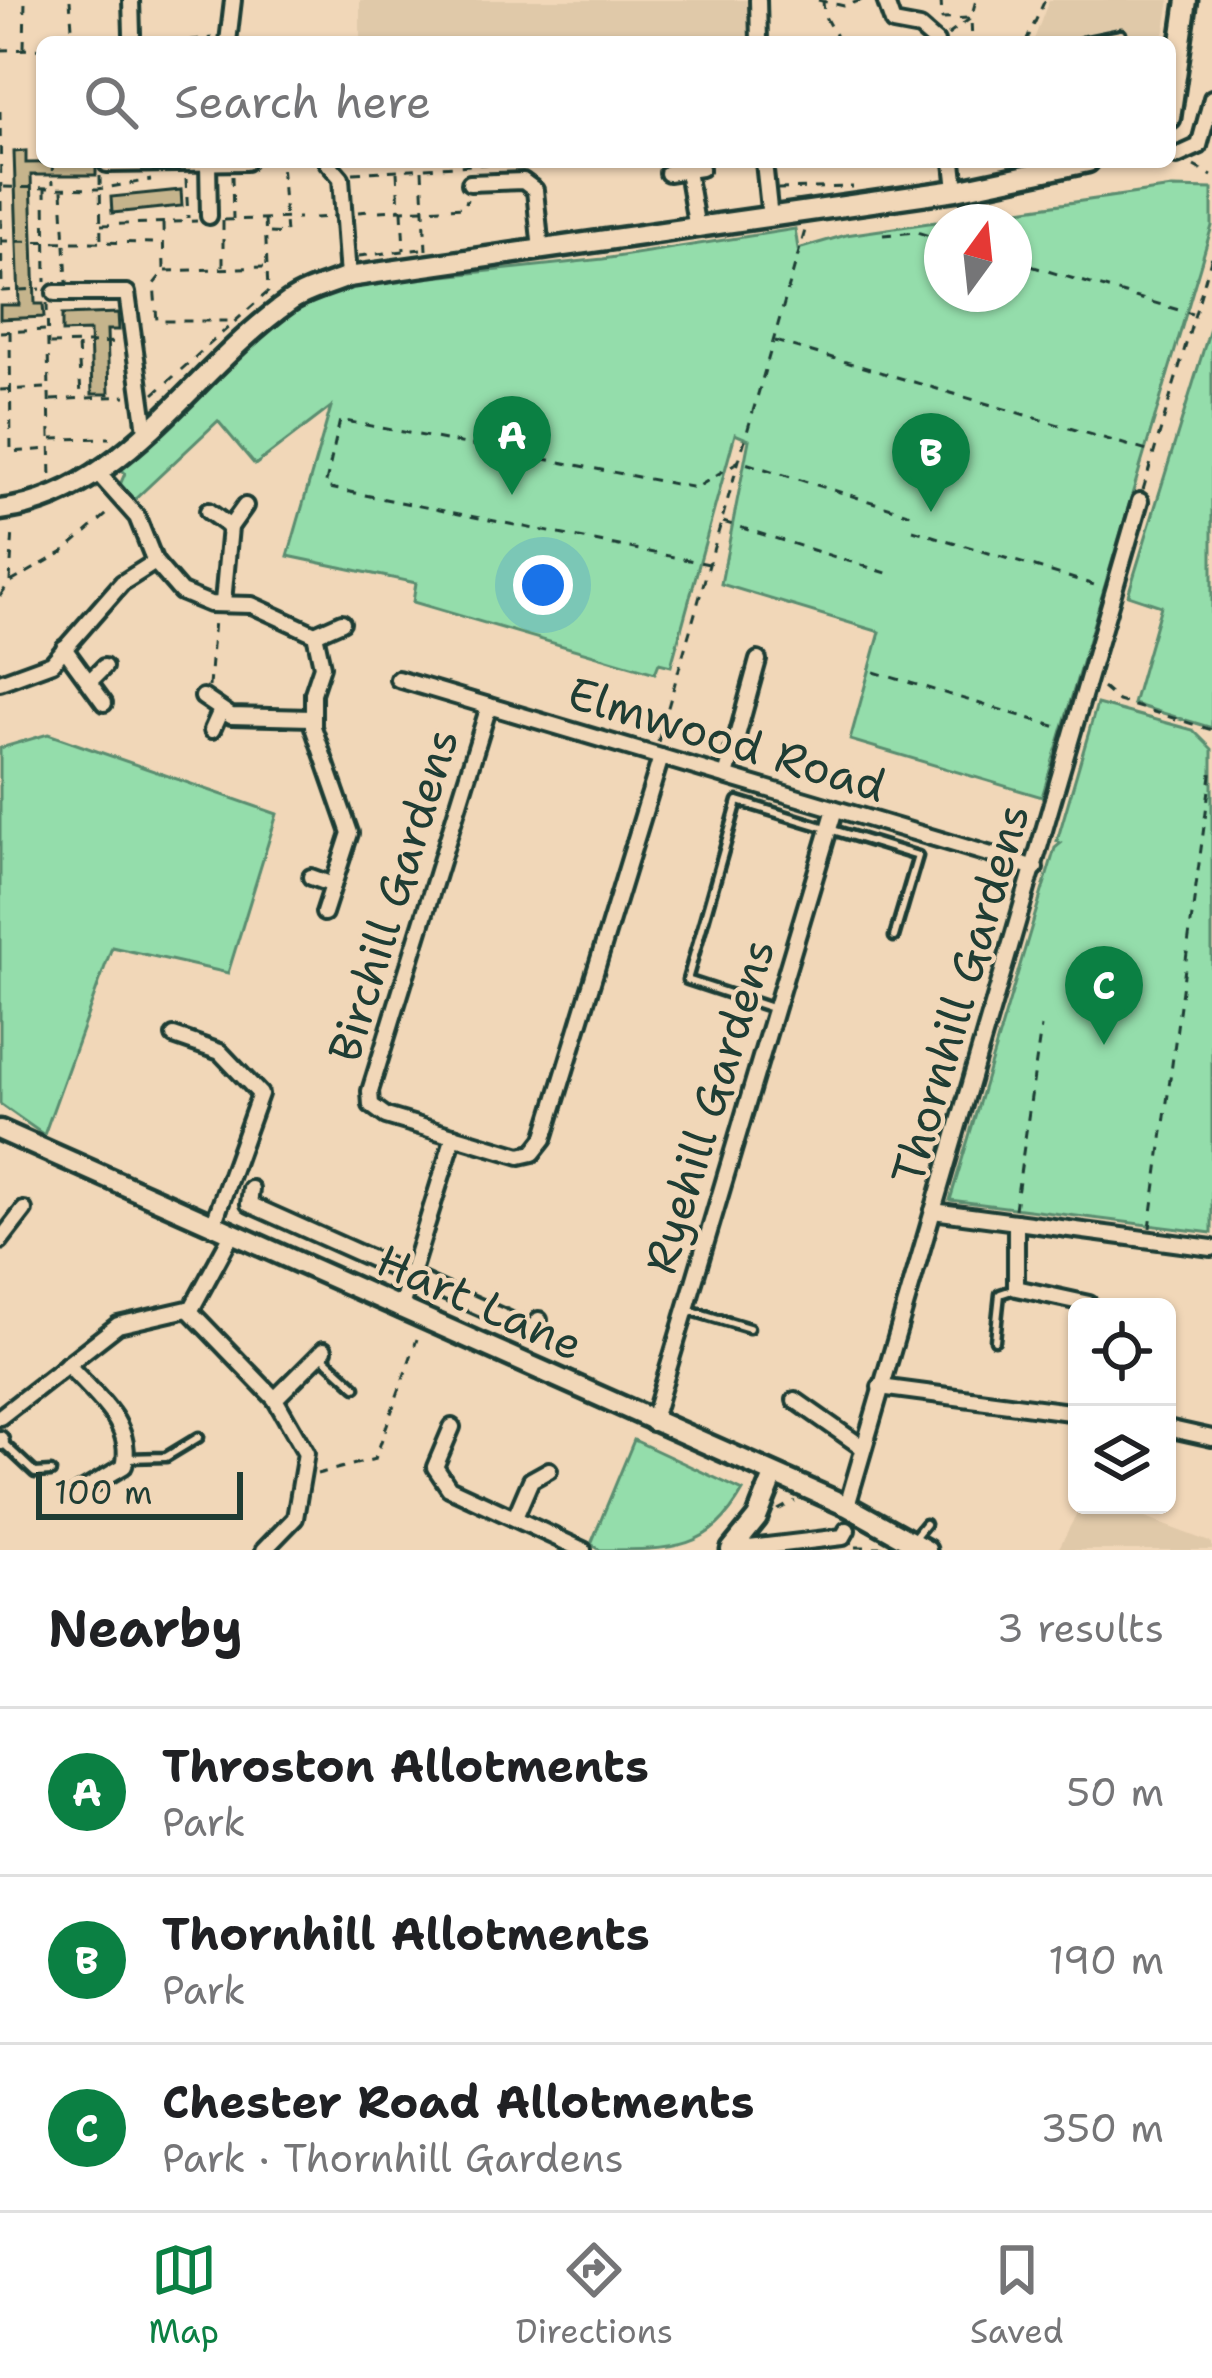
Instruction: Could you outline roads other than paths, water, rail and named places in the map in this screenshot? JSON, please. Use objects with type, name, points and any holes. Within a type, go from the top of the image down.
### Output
[{"type":"street","points":[[130,0],[132,34]]},
{"type":"street","points":[[225,36],[233,0]]},
{"type":"street","points":[[758,0],[759,36]]},
{"type":"street","points":[[885,0],[893,23],[920,28],[931,36]]},
{"type":"street","points":[[1176,76],[1187,0]]},
{"type":"street","points":[[1176,153],[1199,146],[1212,98]]},
{"type":"street","points":[[208,168],[212,219]]},
{"type":"street","points":[[332,168],[340,177],[348,277]]},
{"type":"street","points":[[765,168],[770,218]]},
{"type":"street","points":[[954,168],[956,190]]},
{"type":"street","points":[[0,510],[58,497],[97,472],[146,431],[240,328],[294,298],[348,277],[405,260],[541,251],[805,214],[1060,168]]},
{"type":"street","points":[[668,173],[694,169],[697,229]]},
{"type":"street","points":[[470,183],[524,181],[535,190],[541,251]]},
{"type":"street","points":[[56,292],[127,293],[146,431]]},
{"type":"street","points":[[97,472],[137,517],[155,562],[181,592],[219,603],[252,605],[315,634],[342,622]]},
{"type":"street","name":"Thornhill Gardens","points":[[847,1507],[1140,501]]},
{"type":"street","points":[[219,603],[230,526],[245,506]]},
{"type":"street","points":[[208,511],[230,526]]},
{"type":"street","points":[[0,682],[52,663],[122,583],[155,562]]},
{"type":"street","points":[[315,634],[322,666],[312,718],[350,833],[324,913]]},
{"type":"street","points":[[64,648],[104,703]]},
{"type":"street","points":[[726,776],[758,660]]},
{"type":"street","points":[[90,682],[104,667]]},
{"type":"street","name":"Elmwood Road","points":[[398,679],[1035,868]]},
{"type":"street","points":[[212,730],[211,703],[247,718],[312,718]]},
{"type":"street","name":"Birchill Gardens","points":[[454,1136],[386,1116],[370,1105],[370,1091],[489,706]]},
{"type":"street","points":[[400,1310],[454,1136],[520,1156],[533,1153],[544,1139],[657,756]]},
{"type":"street","name":"Ryehill Gardens","points":[[652,1423],[835,809]]},
{"type":"street","points":[[311,877],[333,885]]},
{"type":"street","points":[[174,1036],[220,1052],[260,1094],[213,1225]]},
{"type":"street","name":"Hart Lane","points":[[0,1130],[847,1507],[911,1546]]},
{"type":"street","points":[[251,1190],[249,1204],[409,1278],[531,1330],[539,1320]]},
{"type":"street","points":[[0,1241],[24,1210]]},
{"type":"street","points":[[933,1211],[1015,1216],[1212,1248]]},
{"type":"street","points":[[1015,1216],[1016,1288],[1068,1299]]},
{"type":"street","points":[[0,1417],[118,1325],[188,1310],[232,1234]]},
{"type":"street","points":[[188,1310],[275,1399],[306,1453],[295,1518],[264,1550]]},
{"type":"street","points":[[275,1399],[322,1352]]},
{"type":"street","points":[[67,1364],[122,1428],[128,1453],[124,1466],[77,1494]]},
{"type":"street","points":[[880,1387],[1068,1412]]},
{"type":"street","points":[[796,1400],[862,1447]]},
{"type":"street","points":[[452,1426],[435,1467],[449,1488],[516,1515],[583,1550]]},
{"type":"street","points":[[1176,1430],[1212,1438]]},
{"type":"street","points":[[516,1515],[531,1480],[549,1470]]},
{"type":"street","points":[[732,1550],[757,1518],[773,1478]]},
{"type":"street","points":[[732,1550],[843,1537],[847,1530]]},
{"type":"lane","points":[[1111,36],[1121,34]]},
{"type":"lane","points":[[775,1009],[687,980],[738,801],[918,856],[893,938]]},
{"type":"lane","points":[[995,1340],[1000,1294],[1016,1288]]},
{"type":"lane","points":[[686,1309],[749,1328]]},
{"type":"lane","points":[[322,1352],[356,1387]]},
{"type":"lane","points":[[128,1453],[166,1457],[199,1437]]},
{"type":"lane","points":[[1,1441],[35,1473],[51,1472]]},
{"type":"lane","points":[[911,1546],[925,1524]]},
{"type":"place","name":"Throston Allotments","points":[[512,495]]},
{"type":"place","name":"Thornhill Allotments","points":[[931,512]]},
{"type":"place","name":"Chester Road Allotments","points":[[1104,1045]]}]
